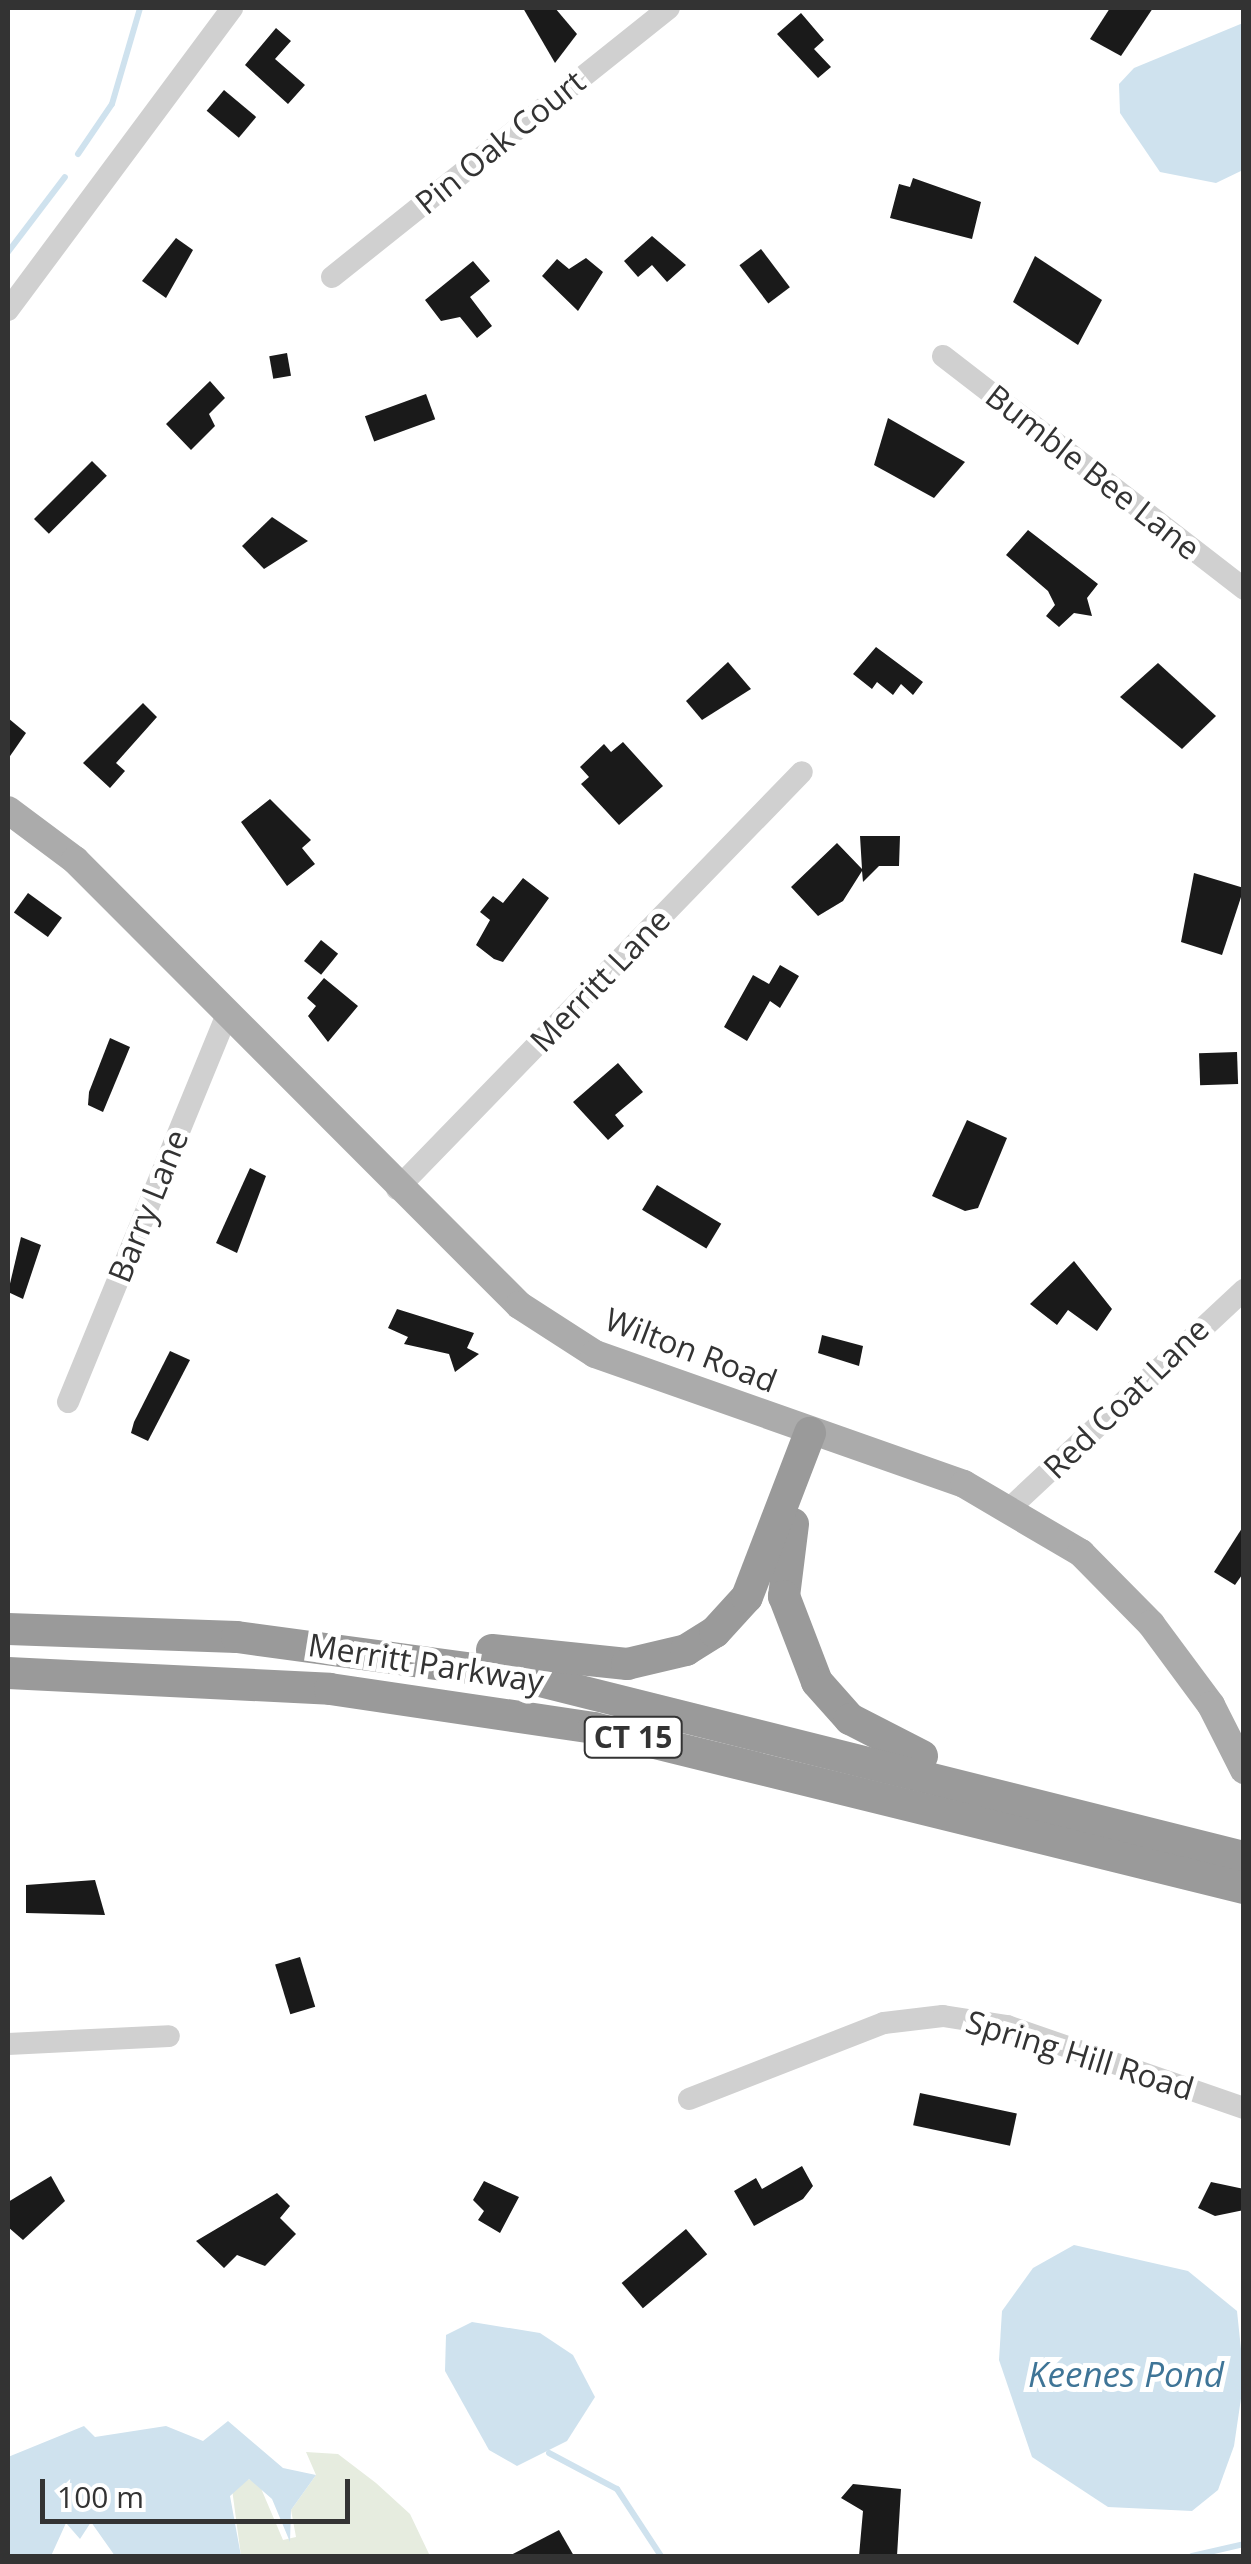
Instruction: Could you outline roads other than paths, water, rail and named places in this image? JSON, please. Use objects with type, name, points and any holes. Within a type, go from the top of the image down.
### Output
[{"type":"highway","points":[[105,1628],[282,1630],[592,1662],[656,1660],[715,1632],[747,1597],[810,1433]]},
{"type":"highway","points":[[810,1433],[784,1596],[817,1682],[850,1720],[892,1743],[1106,1821]]},
{"type":"highway","name":"Merritt Parkway","points":[[8,1628],[105,1628],[512,1674],[1243,1857]]},
{"type":"highway","name":"Merritt Parkway","points":[[8,1673],[330,1689],[576,1725],[1244,1888]]},
{"type":"main road","name":"Wilton Road","points":[[8,810],[75,860],[228,1011],[465,1261],[595,1354],[1010,1508],[1082,1553],[1151,1624],[1212,1705],[1244,1770]]},
{"type":"street","points":[[8,310],[232,8]]},
{"type":"street","name":"Pin Oak Court","points":[[332,277],[668,8]]},
{"type":"street","name":"Bumble Bee Lane","points":[[943,356],[1244,589]]},
{"type":"street","name":"Merritt Lane","points":[[397,1189],[802,772]]},
{"type":"street","name":"Barry Lane","points":[[68,1402],[228,1011]]},
{"type":"street","name":"Red Coat Lane","points":[[1010,1508],[1244,1290]]},
{"type":"street","name":"Spring Hill Road","points":[[689,2098],[884,2024],[944,2016],[1007,2026],[1244,2108]]},
{"type":"street","points":[[8,2044],[170,2036]]},
{"type":"water","points":[[1243,23],[1243,170],[1216,183],[1160,172],[1120,113],[1119,84],[1134,68]]},
{"type":"water","name":"Keenes Pond","points":[[1074,2245],[1188,2271],[1237,2311],[1244,2378],[1234,2446],[1218,2490],[1192,2511],[1108,2507],[1032,2457],[999,2360],[1002,2311],[1033,2268]]},
{"type":"water","points":[[472,2322],[540,2333],[573,2355],[595,2397],[567,2441],[517,2466],[489,2450],[445,2371],[446,2335]]},
{"type":"water","points":[[228,2421],[283,2468],[316,2475],[291,2510],[290,2542],[272,2499],[249,2479],[230,2496],[241,2556],[115,2556],[91,2522],[80,2539],[66,2523],[51,2556],[8,2556],[8,2457],[84,2426],[95,2437],[166,2426],[203,2441]]},
{"type":"waterway","points":[[78,154],[112,104],[140,8]]},
{"type":"waterway","points":[[8,252],[65,177]]},
{"type":"waterway","points":[[549,2453],[617,2489],[661,2556]]},
{"type":"waterway","points":[[1192,2556],[1244,2544]]}]
